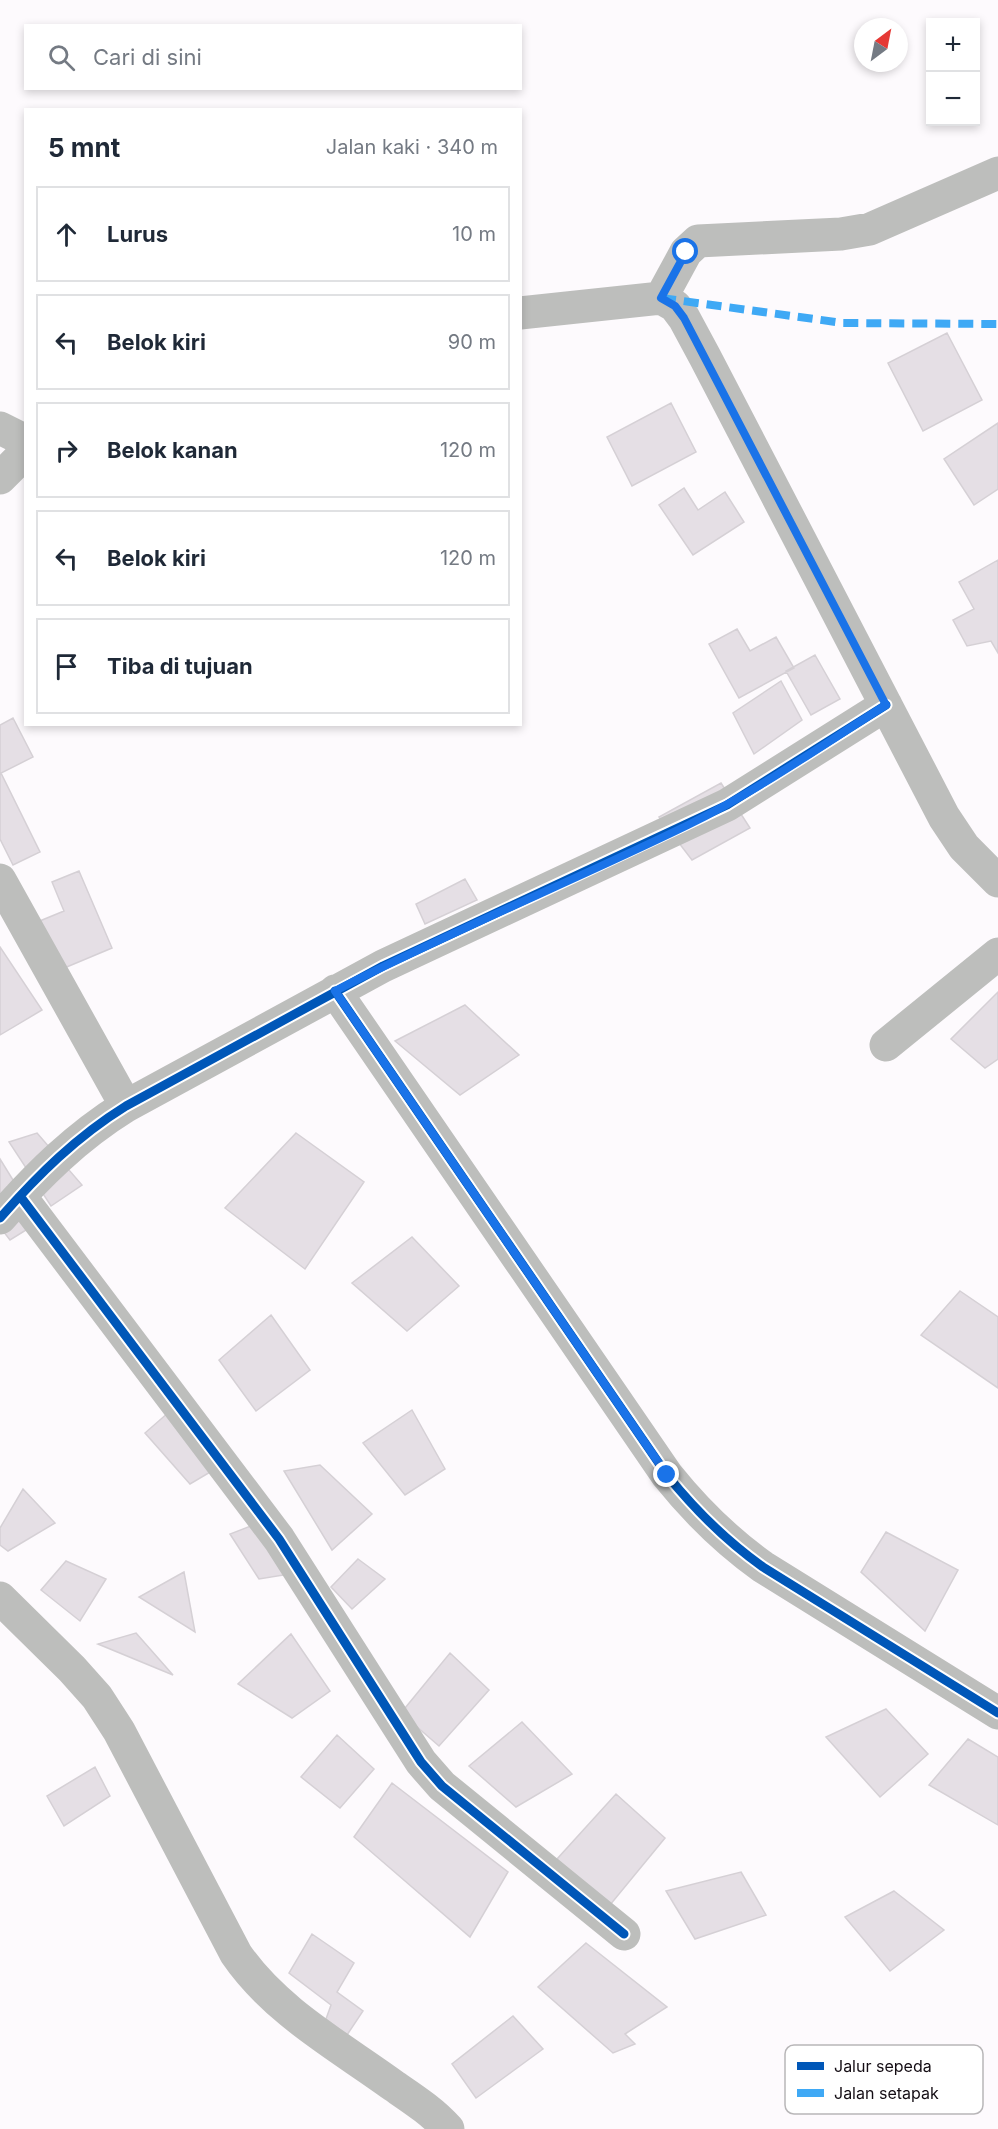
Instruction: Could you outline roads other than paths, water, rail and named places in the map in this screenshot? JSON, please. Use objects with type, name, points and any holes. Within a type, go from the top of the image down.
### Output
[{"type":"street","points":[[661,298],[686,252],[698,241],[841,234],[870,229],[998,173]]},
{"type":"street","points":[[522,313],[661,298],[675,306],[684,318],[944,817],[964,847],[998,881]]},
{"type":"street","points":[[0,428],[24,440]]},
{"type":"street","points":[[0,478],[24,454]]},
{"type":"street","points":[[624,1934],[442,1786],[421,1762],[279,1539],[10,1207],[61,1152],[93,1126],[126,1106],[335,991],[442,937],[688,825],[760,785],[886,705]]},
{"type":"street","points":[[0,880],[126,1106]]},
{"type":"street","points":[[886,1045],[998,954]]},
{"type":"street","points":[[335,991],[667,1475],[698,1513],[728,1542],[763,1567],[998,1713]]},
{"type":"street","points":[[0,1598],[97,1697],[119,1731],[236,1954],[253,1978],[280,2004],[416,2102],[448,2129]]}]
